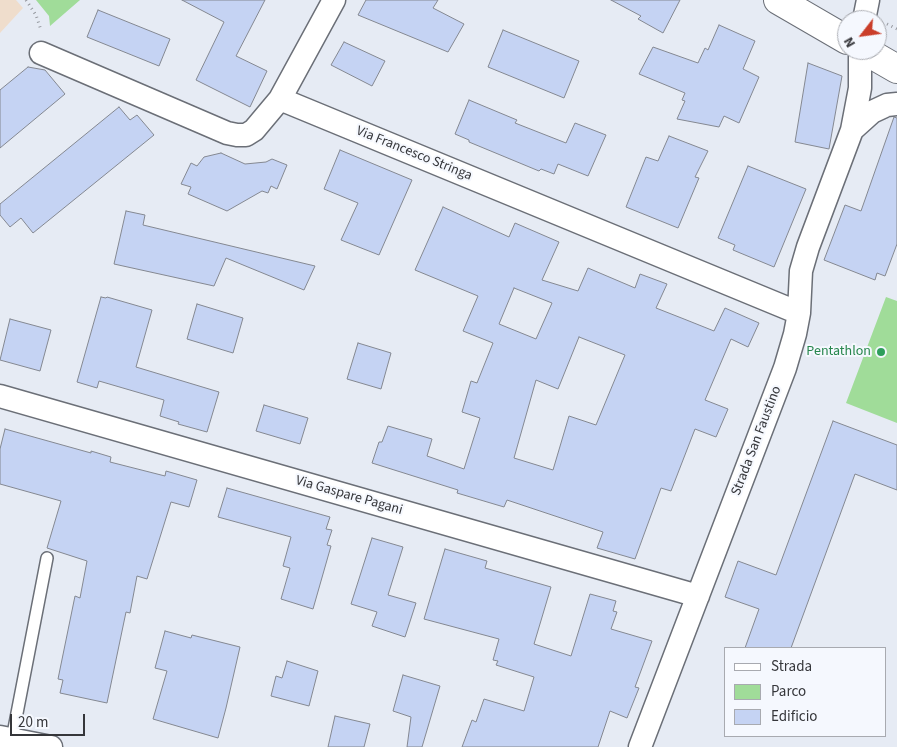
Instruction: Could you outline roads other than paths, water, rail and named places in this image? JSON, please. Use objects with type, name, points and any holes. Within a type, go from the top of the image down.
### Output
[{"type":"street","points":[[41,53],[227,133],[246,135],[254,130],[280,99],[334,0]]},
{"type":"street","points":[[778,0],[837,34]]},
{"type":"street","name":"Strada San Faustino","points":[[640,747],[785,368],[795,334],[801,271],[808,247],[852,130],[860,88],[860,60]]},
{"type":"street","points":[[881,60],[897,69]]},
{"type":"street","name":"Via Francesco Stringa","points":[[280,99],[798,312]]},
{"type":"street","name":"Strada San Faustino","points":[[852,130],[872,112],[886,105],[897,104]]},
{"type":"street","name":"Via Gaspare Pagani","points":[[0,396],[698,596]]},
{"type":"street","points":[[6,738],[51,747]]},
{"type":"lane","points":[[6,738],[48,558]]},
{"type":"place","name":"Pentathlon","points":[[881,352]]}]
